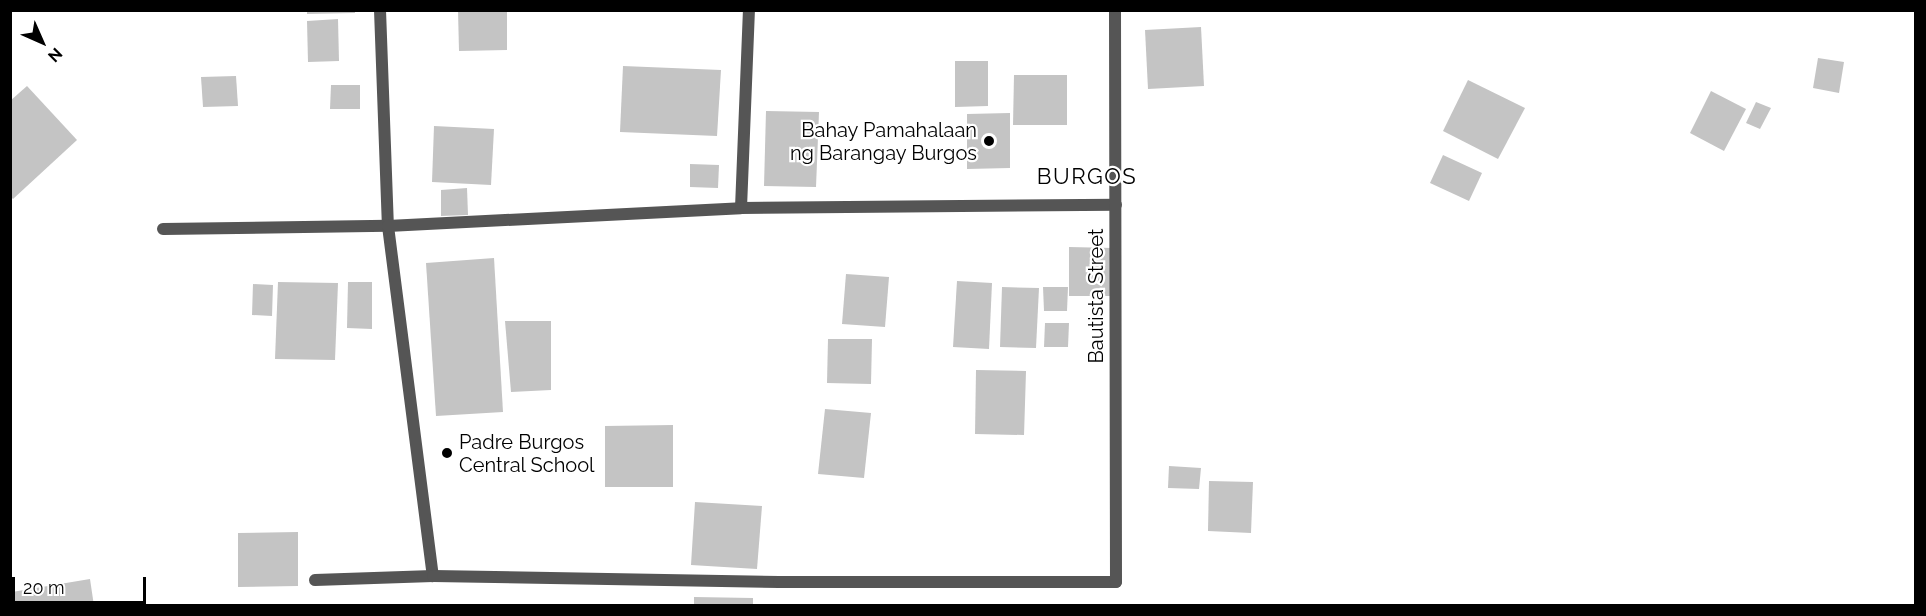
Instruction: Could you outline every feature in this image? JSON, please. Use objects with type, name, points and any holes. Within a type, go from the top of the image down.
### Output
[{"type":"street","points":[[315,580],[433,576],[388,226],[380,10]]},
{"type":"street","points":[[741,208],[749,10]]},
{"type":"street","name":"Bautista Street","points":[[433,576],[779,582],[1116,582],[1115,10]]},
{"type":"street","points":[[163,229],[388,226],[741,208],[1116,205]]},
{"type":"building","points":[[307,10],[355,10],[355,13],[307,14]]},
{"type":"building","points":[[458,10],[507,10],[507,50],[459,51]]},
{"type":"building","points":[[338,19],[339,61],[308,62],[307,21]]},
{"type":"building","points":[[1201,27],[1204,86],[1148,89],[1145,30]]},
{"type":"building","points":[[1818,58],[1844,62],[1839,93],[1813,88]]},
{"type":"building","points":[[955,61],[988,61],[988,106],[955,107]]},
{"type":"building","points":[[623,66],[721,70],[717,136],[620,132]]},
{"type":"building","points":[[1014,75],[1067,75],[1067,125],[1013,125]]},
{"type":"building","points":[[236,76],[238,106],[203,107],[201,77]]},
{"type":"building","points":[[1468,80],[1525,108],[1498,159],[1443,131]]},
{"type":"building","points":[[331,85],[360,85],[360,109],[330,109]]},
{"type":"building","points":[[27,86],[77,140],[13,199],[10,196],[10,101]]},
{"type":"building","points":[[1711,91],[1746,109],[1724,151],[1690,133]]},
{"type":"building","points":[[1756,102],[1771,108],[1760,129],[1746,123]]},
{"type":"building","points":[[766,111],[819,112],[816,187],[764,186]]},
{"type":"building","name":"Bahay Pamahalaan ng Barangay Burgos","points":[[1010,113],[1010,168],[967,169],[967,114]]},
{"type":"building","points":[[434,126],[494,129],[491,185],[432,182]]},
{"type":"building","points":[[1443,155],[1482,173],[1469,201],[1430,183]]},
{"type":"building","points":[[690,164],[719,165],[718,188],[690,187]]},
{"type":"building","points":[[467,188],[468,215],[441,216],[441,190]]},
{"type":"building","points":[[1069,247],[1113,248],[1112,296],[1069,296]]},
{"type":"building","points":[[494,258],[503,412],[436,416],[426,263]]},
{"type":"building","points":[[846,274],[889,277],[885,327],[842,324]]},
{"type":"building","points":[[957,281],[992,283],[989,349],[953,347]]},
{"type":"building","points":[[278,282],[338,283],[335,360],[275,359]]},
{"type":"building","points":[[348,282],[372,282],[372,329],[347,328]]},
{"type":"building","points":[[253,284],[273,285],[272,316],[252,315]]},
{"type":"building","points":[[1002,287],[1039,288],[1036,348],[1000,347]]},
{"type":"building","points":[[1043,287],[1068,287],[1067,311],[1044,311]]},
{"type":"building","points":[[505,321],[551,321],[551,390],[511,392]]},
{"type":"building","points":[[1045,323],[1069,323],[1068,347],[1044,347]]},
{"type":"building","points":[[828,339],[872,339],[871,384],[827,383]]},
{"type":"building","points":[[976,370],[1026,371],[1024,435],[975,434]]},
{"type":"building","points":[[825,409],[871,413],[864,478],[818,474]]},
{"type":"building","points":[[673,425],[673,487],[605,487],[605,426]]},
{"type":"building","points":[[1169,466],[1201,468],[1199,489],[1168,488]]},
{"type":"building","points":[[1209,481],[1253,482],[1251,533],[1208,531]]},
{"type":"building","points":[[695,502],[762,506],[757,569],[691,565]]},
{"type":"building","points":[[298,532],[298,586],[238,587],[238,533]]},
{"type":"building","points":[[90,579],[94,606],[14,606],[12,592]]},
{"type":"building","points":[[694,597],[753,598],[753,606],[694,606]]},
{"type":"place","name":"Bahay Pamahalaan ng Barangay Burgos","points":[[989,141]]},
{"type":"place","name":"Padre Burgos Central School","points":[[447,453]]},
{"type":"district","name":"BURGOS","points":[[1087,177]]}]
